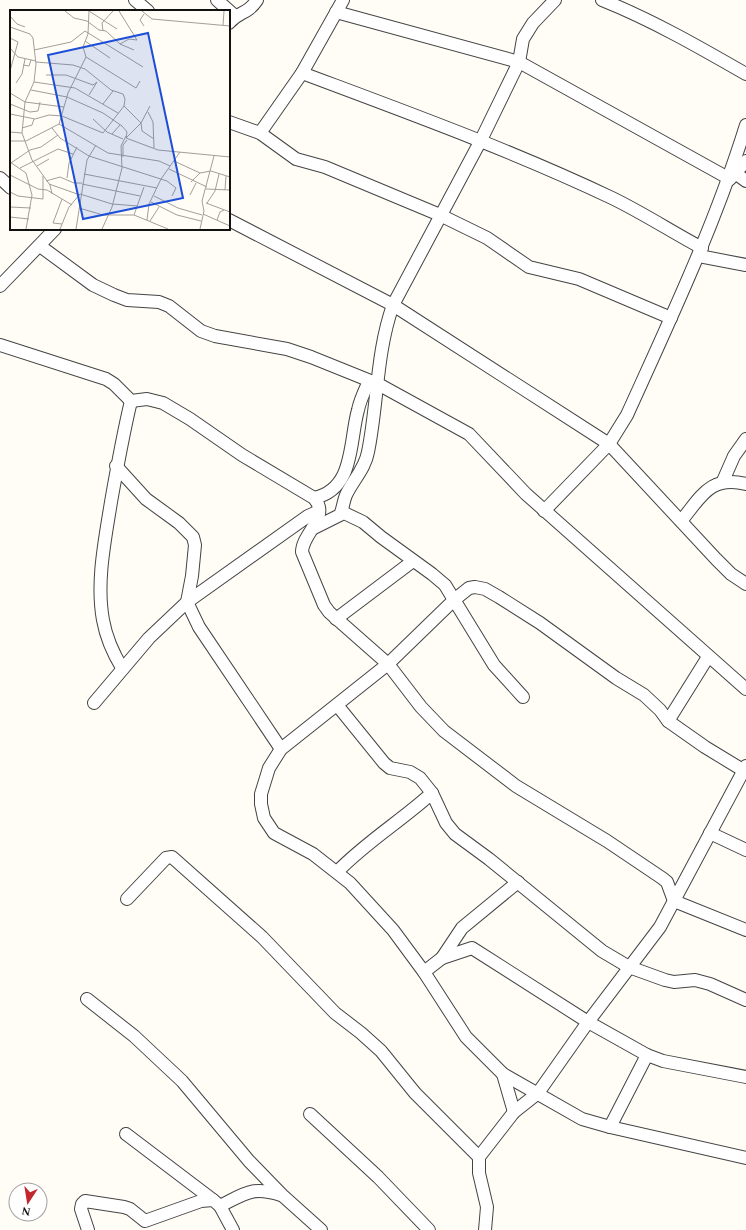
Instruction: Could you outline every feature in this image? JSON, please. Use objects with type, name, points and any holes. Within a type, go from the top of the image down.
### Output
[{"type":"street","points":[[135,0],[147,10]]},
{"type":"street","points":[[217,0],[225,10]]},
{"type":"street","points":[[232,19],[251,9],[257,0]]},
{"type":"street","points":[[260,133],[302,73],[343,0]]},
{"type":"street","points":[[314,528],[335,519],[342,512],[345,496],[366,461],[373,382],[386,325],[393,305],[481,140],[519,62],[523,40],[538,17],[555,0]]},
{"type":"street","points":[[602,0],[693,43],[746,74]]},
{"type":"street","points":[[336,12],[519,62],[732,176],[746,181]]},
{"type":"street","points":[[302,73],[481,140],[613,199],[700,252],[746,265]]},
{"type":"street","points":[[230,122],[260,133],[296,160],[324,167],[440,215],[487,238],[530,267],[579,279],[671,318]]},
{"type":"street","points":[[544,511],[609,444],[627,415],[700,252],[732,176],[746,125]]},
{"type":"street","points":[[732,176],[746,161]]},
{"type":"street","points":[[0,178],[10,187]]},
{"type":"street","points":[[230,221],[393,305],[609,444],[731,574],[746,584]]},
{"type":"street","points":[[3,278],[40,246],[54,230]]},
{"type":"street","points":[[40,246],[93,285],[114,295],[127,300],[159,302],[169,306],[201,331],[229,340],[287,349],[311,357],[373,382],[469,434],[481,444],[510,478],[544,511],[746,689]]},
{"type":"street","points":[[0,345],[106,379],[114,384],[131,400],[147,399],[163,403],[190,419],[242,455],[314,498],[317,502],[319,511],[314,528],[304,542],[302,552],[324,605],[336,619],[388,664],[421,707],[444,731],[516,786],[608,841],[662,878],[667,882],[674,901],[746,930]]},
{"type":"street","points":[[314,498],[327,493],[346,470],[358,410],[373,382]]},
{"type":"street","points":[[122,668],[108,638],[101,602],[104,547],[116,466],[131,400]]},
{"type":"street","points":[[723,481],[734,456],[746,439]]},
{"type":"street","points":[[116,466],[146,499],[179,523],[193,537],[195,545],[192,576],[187,602],[199,627],[281,749]]},
{"type":"street","points":[[681,521],[704,492],[714,484],[723,481],[735,481],[746,484]]},
{"type":"street","points":[[94,703],[122,668],[156,630],[187,602],[308,516],[319,511]]},
{"type":"street","points":[[342,512],[363,522],[381,538],[445,585],[494,665],[523,697]]},
{"type":"street","points":[[336,619],[414,561]]},
{"type":"street","points":[[485,1230],[487,1207],[479,1172],[479,1157],[514,1112],[538,1093],[588,1022],[629,967],[646,948],[674,901],[745,770],[668,721],[660,710],[644,695],[499,596],[485,589],[475,587],[469,588],[454,600],[388,664],[281,749],[268,768],[264,780],[261,804],[264,818],[274,833],[280,838],[313,854],[337,872],[383,919],[424,972],[466,1037],[503,1074],[538,1093],[582,1119],[610,1127],[746,1158]]},
{"type":"street","points":[[668,721],[708,657]]},
{"type":"street","points":[[338,705],[384,763],[390,768],[416,774],[432,793],[446,823],[452,831],[518,882],[602,951],[629,967],[665,980],[674,982],[695,980],[710,984],[746,1000]]},
{"type":"street","points":[[337,872],[362,847],[412,810],[432,793]]},
{"type":"street","points":[[710,834],[746,850]]},
{"type":"street","points":[[127,899],[166,858],[172,857],[262,937],[335,1013],[362,1033],[381,1052],[415,1093],[479,1157]]},
{"type":"street","points":[[424,972],[442,958],[462,928],[518,882]]},
{"type":"street","points":[[442,958],[472,948],[588,1022],[647,1055],[663,1061],[746,1077]]},
{"type":"street","points":[[87,999],[134,1036],[182,1081],[249,1162],[282,1195],[321,1230]]},
{"type":"street","points":[[610,1127],[647,1055]]},
{"type":"street","points":[[503,1074],[514,1112]]},
{"type":"street","points":[[310,1114],[378,1177],[429,1230]]},
{"type":"street","points":[[126,1134],[217,1203],[233,1230]]},
{"type":"street","points":[[88,1230],[81,1209],[82,1204],[85,1201],[130,1209],[145,1221],[201,1201],[217,1203],[249,1191],[268,1191],[282,1195]]}]
